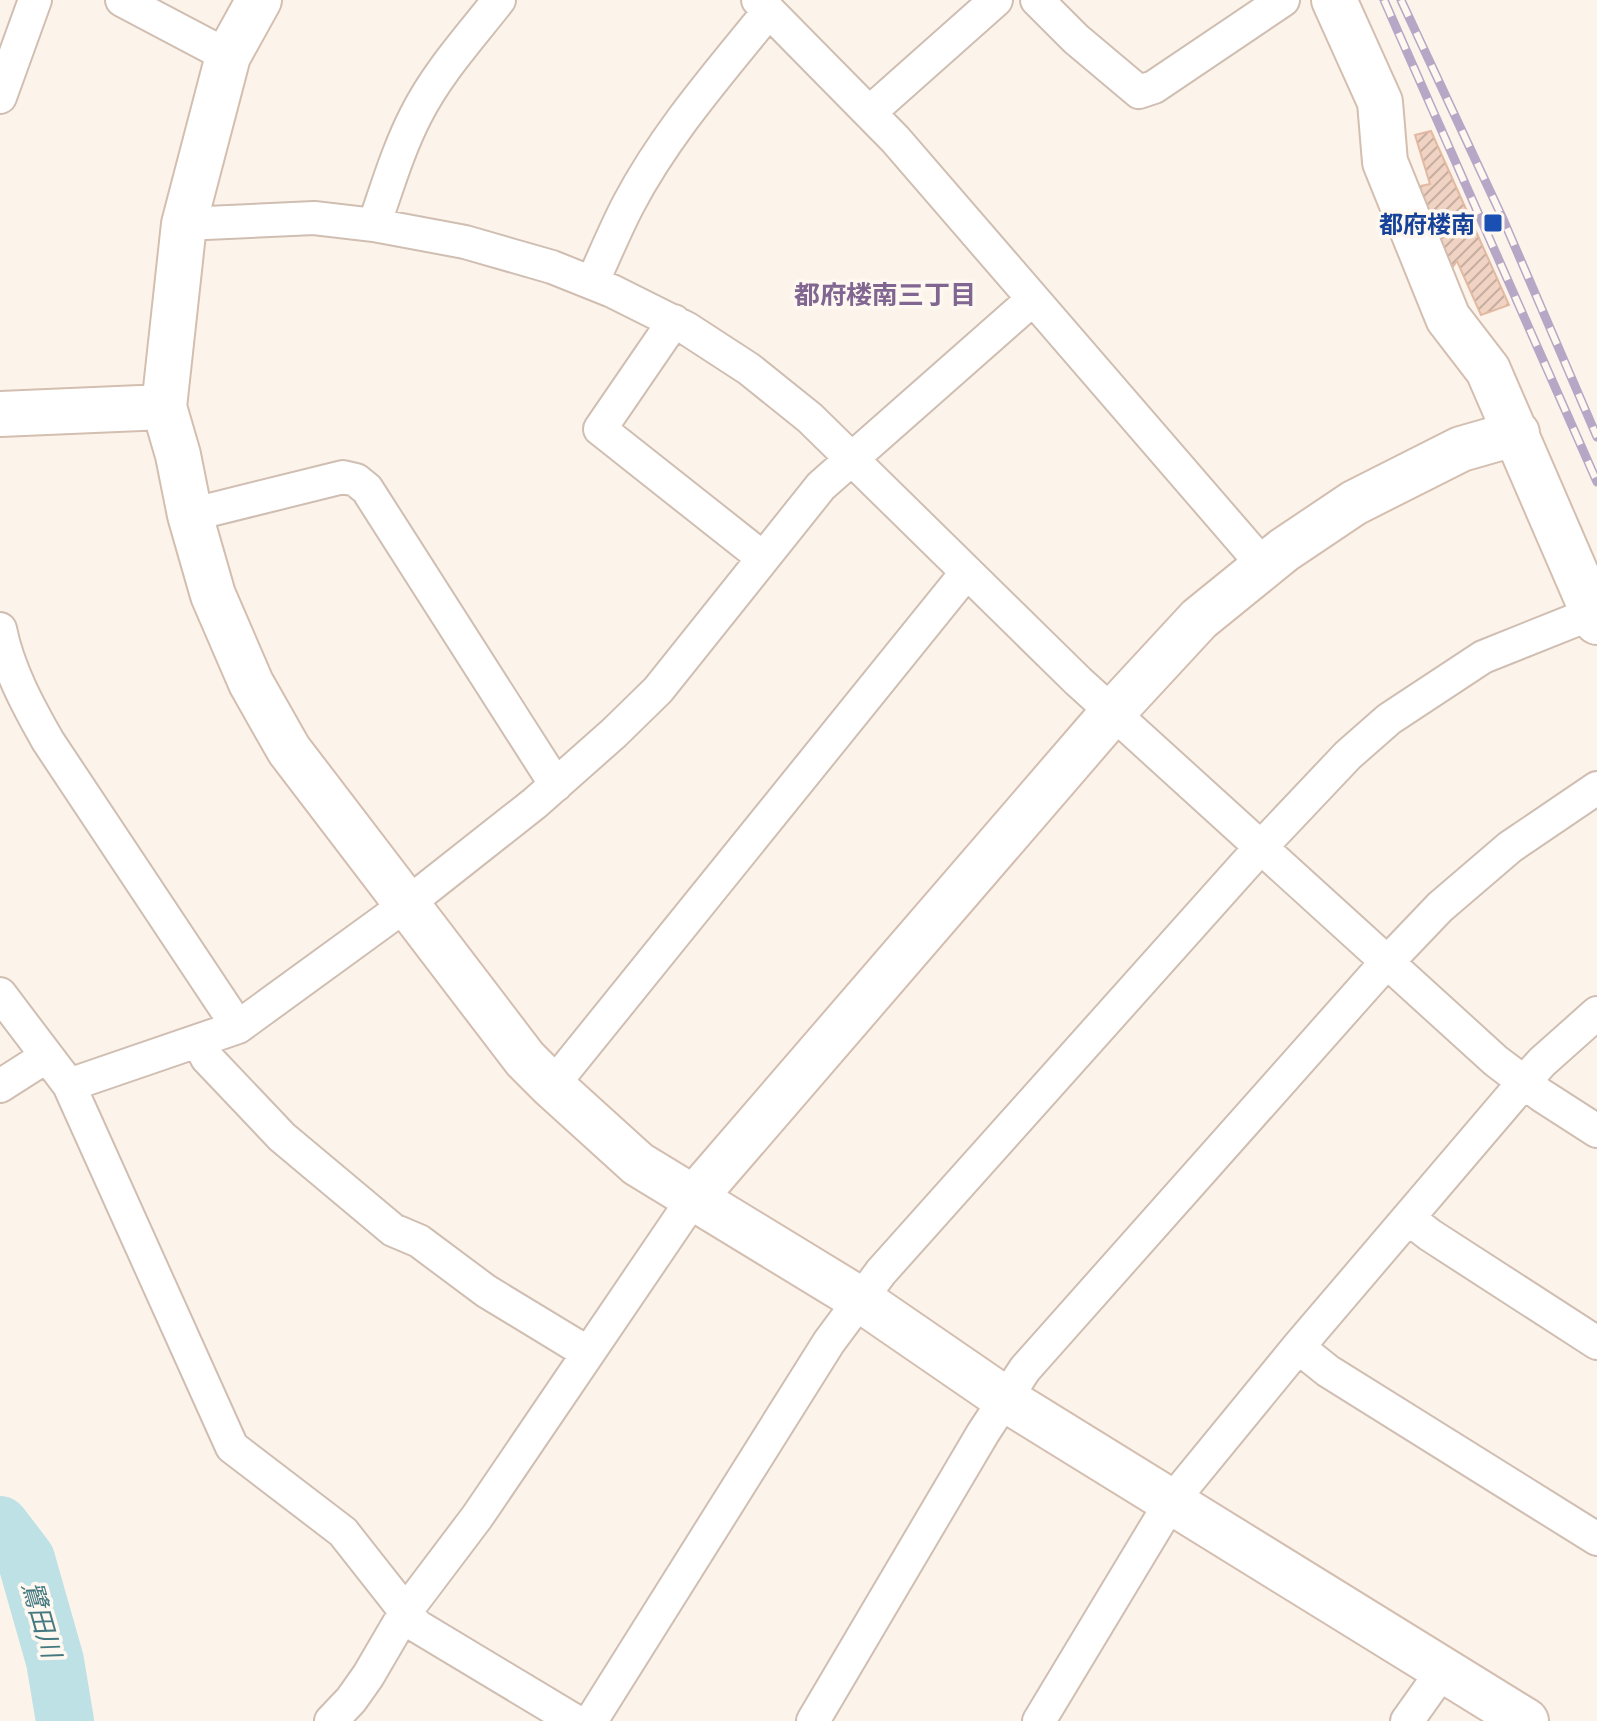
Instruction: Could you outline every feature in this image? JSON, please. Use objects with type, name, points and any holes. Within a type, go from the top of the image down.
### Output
[{"type":"street","points":[[0,97],[35,0]]},
{"type":"street","points":[[122,0],[228,56]]},
{"type":"street","points":[[259,0],[228,56],[184,224],[164,407],[213,595],[251,683],[289,750],[525,1059],[638,1164],[861,1300],[1005,1399],[1526,1721]]},
{"type":"street","points":[[374,225],[416,114],[447,66],[499,0]]},
{"type":"street","points":[[870,112],[996,0]]},
{"type":"street","points":[[1037,0],[1076,39],[1139,92],[1154,87],[1283,0]]},
{"type":"street","points":[[591,1721],[829,1342],[881,1272],[1261,847],[1348,755],[1389,719],[1483,657],[1595,617],[1488,370],[1448,318],[1385,162],[1380,102],[1334,0]]},
{"type":"street","points":[[592,283],[628,203],[698,97],[764,6],[870,112],[1264,566]]},
{"type":"street","points":[[184,224],[314,218],[374,225],[465,242],[552,267],[592,283],[674,321],[749,369],[810,418],[1113,712],[1496,1061],[1597,1131]]},
{"type":"street","points":[[69,1085],[238,1027],[407,904],[556,785],[658,690],[821,486],[1033,299]]},
{"type":"street","points":[[674,321],[600,429],[763,558]]},
{"type":"street","points":[[0,414],[164,407]]},
{"type":"street","points":[[331,1721],[368,1676],[406,1611],[477,1517],[693,1199],[1113,712],[1199,619],[1264,566],[1354,503],[1461,449],[1517,433]]},
{"type":"street","points":[[190,515],[343,477],[356,480],[367,489],[556,785]]},
{"type":"street","points":[[552,1086],[967,572]]},
{"type":"street","points":[[0,629],[25,700],[48,741],[238,1027]]},
{"type":"street","points":[[813,1721],[974,1447],[1025,1369],[1440,907],[1510,847],[1597,788]]},
{"type":"street","points":[[0,994],[69,1085],[232,1447],[343,1532],[417,1626],[575,1721]]},
{"type":"street","points":[[1039,1721],[1171,1502],[1298,1347],[1524,1082],[1597,1013]]},
{"type":"street","points":[[198,1041],[207,1058],[282,1137],[393,1230],[419,1241],[486,1291],[588,1353]]},
{"type":"street","points":[[0,1086],[47,1056]]},
{"type":"street","points":[[1408,1218],[1597,1343]]},
{"type":"street","points":[[1298,1347],[1328,1371],[1597,1539]]},
{"type":"street","points":[[1407,1721],[1444,1669]]},
{"type":"building","points":[[1431,131],[1509,305],[1481,315],[1457,261],[1452,268],[1416,187],[1430,184],[1415,135]]},
{"type":"waterway","name":"鷺田川","points":[[0,1525],[26,1559],[55,1661],[65,1721]]},
{"type":"railway","points":[[1384,0],[1597,482]]},
{"type":"railway","points":[[1401,0],[1503,219],[1597,437]]},
{"type":"place","name":"都府楼南","points":[[1493,223]]},
{"type":"district","name":"都府楼南三丁目","points":[[885,293]]}]
